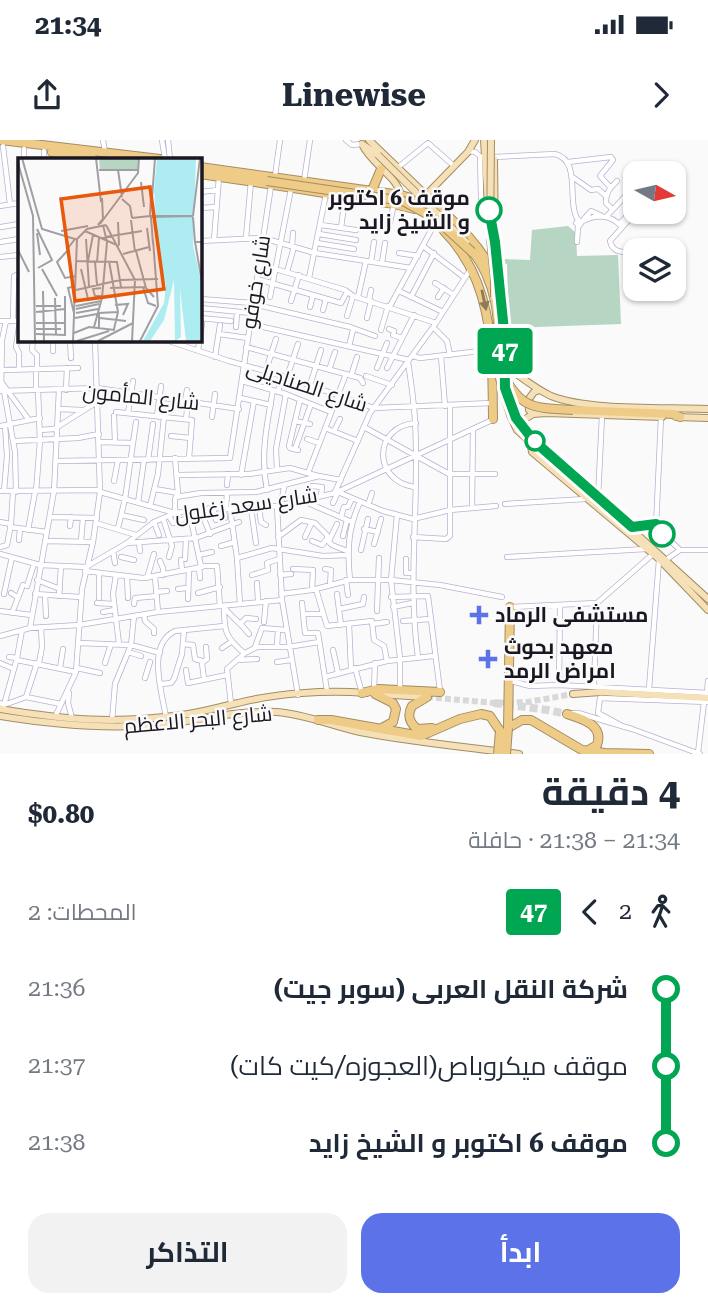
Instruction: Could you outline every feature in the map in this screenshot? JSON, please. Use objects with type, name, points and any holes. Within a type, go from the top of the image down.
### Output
[{"type":"highway","points":[[5,143],[57,144],[155,158]]},
{"type":"highway","points":[[29,145],[44,155],[77,158]]},
{"type":"highway","points":[[201,167],[403,201],[436,219],[472,252],[497,297]]},
{"type":"highway","points":[[356,198],[366,190],[381,169]]},
{"type":"highway","points":[[201,174],[247,180],[304,181],[401,195],[427,206],[484,256],[497,284],[500,370],[505,388]]},
{"type":"highway","points":[[271,181],[291,189],[394,204],[419,212],[435,223],[456,244],[472,268],[486,308],[493,419]]},
{"type":"highway","points":[[366,190],[371,201]]},
{"type":"highway","points":[[426,195],[466,239],[488,276],[498,314],[500,370],[520,399],[534,407],[673,414],[680,418]]},
{"type":"highway","points":[[488,276],[497,284]]},
{"type":"highway","points":[[506,754],[510,607]]},
{"type":"highway","points":[[362,693],[400,690],[440,692]]},
{"type":"highway","points":[[375,691],[393,703],[396,709],[393,722],[380,729]]},
{"type":"highway","points":[[427,697],[416,702],[409,710],[410,721],[417,729],[427,730],[486,714],[505,730]]},
{"type":"highway","points":[[567,714],[598,730],[600,735],[597,745],[587,751]]},
{"type":"highway","points":[[318,720],[427,735],[460,719]]},
{"type":"highway","points":[[498,754],[505,730],[527,719],[587,751],[649,754]]},
{"type":"main road","points":[[366,142],[426,195],[468,152],[475,140]]},
{"type":"main road","points":[[484,140],[488,205],[495,242]]},
{"type":"main road","points":[[492,140],[497,297]]},
{"type":"main road","points":[[492,140],[490,238],[497,297]]},
{"type":"main road","points":[[366,142],[377,156],[450,225],[472,252]]},
{"type":"main road","points":[[366,142],[381,169],[399,188],[401,195]]},
{"type":"main road","points":[[500,370],[565,401],[708,409]]},
{"type":"main road","points":[[500,370],[510,415],[517,430],[606,509],[618,525]]},
{"type":"main road","points":[[505,388],[519,422],[534,441],[632,527],[708,610]]},
{"type":"main road","points":[[533,414],[527,405],[528,400],[534,392],[540,390]]},
{"type":"main road","points":[[519,422],[533,414],[708,418]]},
{"type":"main road","points":[[534,441],[532,452],[708,599]]},
{"type":"main road","name":"شارع البحر الاعظم","points":[[1,705],[55,718],[112,721],[166,717],[327,691],[362,693]]},
{"type":"main road","points":[[375,691],[427,697]]},
{"type":"main road","points":[[573,694],[601,692],[707,698]]},
{"type":"main road","points":[[234,704],[239,715]]},
{"type":"main road","name":"شارع البحر الاعظم","points":[[0,716],[100,727],[156,725],[280,712],[351,730],[415,742],[519,754]]},
{"type":"street","points":[[103,140],[106,153]]},
{"type":"street","points":[[162,140],[165,158]]},
{"type":"street","points":[[165,158],[168,140]]},
{"type":"street","name":"شارع خوفو","points":[[189,458],[231,457],[271,181],[280,140]]},
{"type":"street","points":[[304,181],[310,140]]},
{"type":"street","points":[[346,140],[352,145],[366,142]]},
{"type":"street","points":[[396,169],[427,141],[454,166]]},
{"type":"street","points":[[5,143],[10,204]]},
{"type":"street","points":[[468,152],[475,152],[480,156],[481,198]]},
{"type":"street","points":[[494,157],[555,154],[568,162],[572,208],[580,222],[577,242]]},
{"type":"street","points":[[568,162],[612,158],[612,162],[600,176],[610,187]]},
{"type":"street","points":[[571,176],[591,190],[598,189],[606,196]]},
{"type":"street","points":[[214,240],[220,177]]},
{"type":"street","points":[[246,238],[247,180]]},
{"type":"street","points":[[612,209],[606,203],[606,196],[617,180]]},
{"type":"street","points":[[270,297],[291,189]]},
{"type":"street","points":[[201,192],[218,190]]},
{"type":"street","points":[[309,278],[326,194]]},
{"type":"street","points":[[341,228],[345,197]]},
{"type":"street","points":[[580,222],[605,216],[623,198]]},
{"type":"street","points":[[0,206],[18,203]]},
{"type":"street","points":[[390,222],[394,204]]},
{"type":"street","points":[[201,208],[216,207]]},
{"type":"street","points":[[605,216],[620,226]]},
{"type":"street","points":[[381,330],[389,306],[435,223]]},
{"type":"street","points":[[623,223],[612,238],[612,247],[623,251]]},
{"type":"street","points":[[321,225],[356,230]]},
{"type":"street","points":[[287,272],[293,233]]},
{"type":"street","points":[[319,234],[356,240]]},
{"type":"street","points":[[201,241],[263,238],[315,253],[411,268]]},
{"type":"street","points":[[0,242],[18,239]]},
{"type":"street","points":[[347,316],[374,242]]},
{"type":"street","points":[[317,243],[354,249]]},
{"type":"street","points":[[382,264],[385,243]]},
{"type":"street","points":[[423,246],[465,278]]},
{"type":"street","points":[[399,253],[418,256]]},
{"type":"street","points":[[411,297],[434,253]]},
{"type":"street","points":[[0,257],[18,255]]},
{"type":"street","points":[[259,264],[309,278],[435,325],[447,341],[450,355]]},
{"type":"street","points":[[333,503],[374,408],[435,325],[472,268]]},
{"type":"street","points":[[18,275],[16,321],[3,321],[1,382],[4,391],[7,456],[2,491],[100,491],[175,513],[175,458]]},
{"type":"street","points":[[290,301],[299,275]]},
{"type":"street","points":[[257,279],[341,303],[353,295]]},
{"type":"street","points":[[438,297],[447,281]]},
{"type":"street","points":[[435,283],[454,295]]},
{"type":"street","points":[[367,318],[371,290]]},
{"type":"street","points":[[399,291],[443,312]]},
{"type":"street","points":[[310,307],[313,295]]},
{"type":"street","points":[[201,299],[253,303],[375,336]]},
{"type":"street","points":[[323,310],[327,299]]},
{"type":"street","points":[[201,308],[251,313]]},
{"type":"street","points":[[214,321],[215,310]]},
{"type":"street","points":[[236,327],[237,312]]},
{"type":"street","points":[[387,368],[414,315]]},
{"type":"street","points":[[201,321],[231,321]]},
{"type":"street","points":[[250,324],[410,359],[489,350]]},
{"type":"street","points":[[215,357],[220,325]]},
{"type":"street","points":[[389,329],[394,331],[393,335],[402,338]]},
{"type":"street","points":[[349,346],[353,330]]},
{"type":"street","points":[[219,334],[248,338]]},
{"type":"street","points":[[18,338],[19,370]]},
{"type":"street","points":[[266,370],[276,339]]},
{"type":"street","points":[[28,530],[36,492],[40,441],[37,354],[32,350],[33,341]]},
{"type":"street","points":[[53,341],[54,351]]},
{"type":"street","points":[[71,341],[71,358]]},
{"type":"street","points":[[72,720],[68,703],[76,670],[80,597],[93,542],[100,491],[95,341]]},
{"type":"street","name":"شارع الصناديلى","points":[[169,341],[285,376],[374,408],[492,403]]},
{"type":"street","points":[[198,351],[199,341]]},
{"type":"street","points":[[377,368],[387,343]]},
{"type":"street","points":[[267,490],[263,447],[271,405],[298,344]]},
{"type":"street","points":[[246,346],[348,375],[360,379],[363,383]]},
{"type":"street","points":[[310,385],[321,350]]},
{"type":"street","points":[[329,370],[335,352]]},
{"type":"street","points":[[413,537],[450,538],[449,439],[442,356]]},
{"type":"street","points":[[308,472],[338,394],[357,357]]},
{"type":"street","points":[[410,359],[415,423],[411,581],[418,657]]},
{"type":"street","points":[[2,370],[78,368]]},
{"type":"street","points":[[12,613],[24,584],[37,564],[45,541],[54,491],[59,409],[67,369]]},
{"type":"street","points":[[366,376],[392,385]]},
{"type":"street","points":[[128,413],[133,381]]},
{"type":"street","points":[[242,381],[286,394],[331,412]]},
{"type":"street","points":[[157,416],[161,386]]},
{"type":"street","name":"شارع المأمون","points":[[4,391],[97,388],[239,409]]},
{"type":"street","points":[[186,419],[187,390]]},
{"type":"street","points":[[4,391],[29,420]]},
{"type":"street","points":[[212,417],[215,394]]},
{"type":"street","points":[[277,469],[276,449],[286,394]]},
{"type":"street","points":[[240,398],[271,405]]},
{"type":"street","points":[[172,410],[174,400]]},
{"type":"street","points":[[300,400],[289,447],[297,450],[311,404]]},
{"type":"street","points":[[241,475],[254,401]]},
{"type":"street","points":[[40,430],[50,430],[97,402]]},
{"type":"street","points":[[59,409],[82,411]]},
{"type":"street","points":[[56,461],[189,458],[193,421],[128,413],[115,414],[115,442]]},
{"type":"street","points":[[598,498],[602,416]]},
{"type":"street","points":[[150,506],[160,459],[164,417]]},
{"type":"street","points":[[661,417],[656,524],[660,532],[680,550]]},
{"type":"street","points":[[5,425],[40,418]]},
{"type":"street","points":[[334,431],[340,419]]},
{"type":"street","name":"شارع سعد زغلول","points":[[86,569],[154,522],[175,513],[189,514],[212,508],[259,508],[337,492],[493,419]]},
{"type":"street","points":[[295,421],[307,423]]},
{"type":"street","points":[[118,528],[125,499],[135,422]]},
{"type":"street","points":[[414,487],[398,482],[386,469],[383,454],[387,439],[402,425],[415,423]]},
{"type":"street","points":[[138,503],[153,424]]},
{"type":"street","points":[[0,547],[6,545],[11,526],[17,471],[14,441],[5,425]]},
{"type":"street","points":[[364,427],[449,474],[495,474]]},
{"type":"street","points":[[325,428],[358,441]]},
{"type":"street","points":[[472,507],[473,429]]},
{"type":"street","points":[[14,441],[40,441],[99,434]]},
{"type":"street","points":[[171,436],[191,438]]},
{"type":"street","points":[[307,439],[319,443]]},
{"type":"street","points":[[100,442],[133,443]]},
{"type":"street","points":[[114,481],[118,460]]},
{"type":"street","points":[[177,475],[241,475],[290,468],[341,480]]},
{"type":"street","points":[[227,485],[228,474]]},
{"type":"street","points":[[155,489],[177,495],[267,490],[304,483],[319,476]]},
{"type":"street","points":[[284,486],[279,505],[278,537],[281,597],[298,695]]},
{"type":"street","points":[[312,486],[322,487],[321,495]]},
{"type":"street","points":[[337,492],[413,519],[450,510],[496,506]]},
{"type":"street","points":[[226,518],[227,493]]},
{"type":"street","points":[[368,505],[372,493]]},
{"type":"street","points":[[341,517],[344,507],[349,506],[352,498]]},
{"type":"street","points":[[300,499],[350,521]]},
{"type":"street","points":[[505,503],[585,499]]},
{"type":"street","points":[[348,608],[346,538],[350,521],[360,502]]},
{"type":"street","points":[[212,508],[216,520]]},
{"type":"street","points":[[251,508],[249,516],[256,543]]},
{"type":"street","points":[[259,508],[261,522],[266,525]]},
{"type":"street","points":[[200,509],[210,534]]},
{"type":"street","points":[[226,509],[235,542],[240,604]]},
{"type":"street","points":[[166,517],[173,523],[189,514],[199,555],[200,578]]},
{"type":"street","points":[[121,515],[144,520]]},
{"type":"street","points":[[397,515],[391,597],[400,658],[400,690]]},
{"type":"street","points":[[50,517],[96,520],[137,535]]},
{"type":"street","points":[[70,526],[71,517]]},
{"type":"street","points":[[166,517],[170,540],[169,558]]},
{"type":"street","points":[[81,541],[83,518]]},
{"type":"street","points":[[361,550],[368,519]]},
{"type":"street","points":[[374,544],[381,519]]},
{"type":"street","points":[[278,537],[299,520],[320,527],[328,540],[348,553]]},
{"type":"street","points":[[0,522],[47,532]]},
{"type":"street","points":[[154,522],[159,536]]},
{"type":"street","points":[[127,543],[196,538],[239,522]]},
{"type":"street","points":[[312,541],[322,545],[328,540],[337,523]]},
{"type":"street","points":[[305,537],[311,524]]},
{"type":"street","points":[[632,527],[656,524]]},
{"type":"street","points":[[19,540],[20,528]]},
{"type":"street","points":[[182,571],[188,539],[187,529]]},
{"type":"street","points":[[365,529],[378,532]]},
{"type":"street","points":[[0,537],[8,539]]},
{"type":"street","points":[[346,538],[362,541]]},
{"type":"street","points":[[45,541],[93,542]]},
{"type":"street","points":[[139,542],[140,551]]},
{"type":"street","points":[[222,546],[235,542]]},
{"type":"street","points":[[120,547],[123,557],[134,560]]},
{"type":"street","points":[[237,558],[258,550],[278,548],[323,556],[348,553]]},
{"type":"street","points":[[507,557],[656,555],[680,550],[708,550]]},
{"type":"street","points":[[113,551],[115,563]]},
{"type":"street","points":[[199,555],[212,552]]},
{"type":"street","points":[[0,554],[37,564],[127,577],[155,577],[216,565],[224,626],[231,642],[244,653]]},
{"type":"street","points":[[147,578],[154,554]]},
{"type":"street","points":[[510,607],[597,603],[656,555]]},
{"type":"street","points":[[649,689],[656,555]]},
{"type":"street","points":[[246,556],[247,563]]},
{"type":"street","points":[[4,594],[12,557]]},
{"type":"street","points":[[377,611],[379,558]]},
{"type":"street","points":[[406,559],[406,573],[412,573]]},
{"type":"street","points":[[252,575],[268,570],[267,563],[285,563],[286,560]]},
{"type":"street","points":[[160,561],[163,575]]},
{"type":"street","points":[[30,628],[37,564]]},
{"type":"street","points":[[60,592],[61,566]]},
{"type":"street","points":[[325,569],[331,570],[330,584]]},
{"type":"street","points":[[188,599],[189,570]]},
{"type":"street","points":[[280,575],[313,570],[314,589],[327,626],[387,621]]},
{"type":"street","points":[[391,571],[398,572]]},
{"type":"street","points":[[99,573],[98,601],[114,604]]},
{"type":"street","points":[[0,579],[15,575]]},
{"type":"street","points":[[116,575],[114,604],[118,619],[119,644]]},
{"type":"street","points":[[127,577],[128,598]]},
{"type":"street","points":[[155,577],[158,612]]},
{"type":"street","points":[[361,579],[362,589]]},
{"type":"street","points":[[37,580],[60,592],[80,597]]},
{"type":"street","points":[[0,636],[30,628],[79,625],[158,612],[266,601],[348,580],[411,581],[502,597]]},
{"type":"street","points":[[257,583],[258,601]]},
{"type":"street","points":[[15,586],[24,584]]},
{"type":"street","points":[[178,589],[190,585]]},
{"type":"street","points":[[198,593],[220,587]]},
{"type":"street","points":[[134,604],[135,598],[167,591]]},
{"type":"street","points":[[35,594],[60,592]]},
{"type":"street","points":[[11,593],[18,597]]},
{"type":"street","points":[[337,594],[341,625]]},
{"type":"street","points":[[45,595],[46,616]]},
{"type":"street","points":[[391,597],[428,596],[440,692]]},
{"type":"street","points":[[339,609],[363,604],[364,597]]},
{"type":"street","points":[[264,622],[266,601]]},
{"type":"street","points":[[302,603],[304,645]]},
{"type":"street","points":[[393,607],[412,603]]},
{"type":"street","points":[[594,686],[597,603]]},
{"type":"street","points":[[222,606],[250,634]]},
{"type":"street","points":[[559,685],[560,606]]},
{"type":"street","points":[[103,612],[115,610]]},
{"type":"street","points":[[0,611],[31,615]]},
{"type":"street","points":[[144,614],[145,621],[154,629],[154,633]]},
{"type":"street","points":[[301,614],[323,614]]},
{"type":"street","points":[[112,721],[115,684],[131,645],[134,616]]},
{"type":"street","points":[[241,624],[246,618],[256,619]]},
{"type":"street","points":[[403,621],[430,619]]},
{"type":"street","points":[[349,624],[353,669],[362,693]]},
{"type":"street","points":[[373,624],[374,640],[384,646],[387,660]]},
{"type":"street","points":[[166,717],[159,685],[163,641],[169,634],[184,629],[224,626]]},
{"type":"street","points":[[26,697],[42,647],[41,627]]},
{"type":"street","points":[[254,648],[262,628],[286,630]]},
{"type":"street","points":[[159,685],[173,681],[183,644],[184,629]]},
{"type":"street","points":[[1,705],[17,659],[22,630]]},
{"type":"street","points":[[277,646],[278,630]]},
{"type":"street","points":[[305,633],[318,633],[327,691]]},
{"type":"street","points":[[222,648],[231,642]]},
{"type":"street","points":[[234,704],[227,675],[228,667],[244,653],[254,648],[288,647],[319,642]]},
{"type":"street","points":[[78,643],[131,645],[160,653]]},
{"type":"street","points":[[105,663],[111,644]]},
{"type":"street","points":[[183,644],[193,645],[195,659],[203,661]]},
{"type":"street","points":[[203,661],[207,659],[206,647]]},
{"type":"street","points":[[60,668],[63,649]]},
{"type":"street","points":[[333,650],[338,673]]},
{"type":"street","points":[[128,652],[141,656]]},
{"type":"street","points":[[325,677],[387,660],[434,656]]},
{"type":"street","points":[[9,657],[100,673]]},
{"type":"street","points":[[237,660],[257,659]]},
{"type":"street","points":[[277,662],[291,660]]},
{"type":"street","points":[[203,661],[204,680]]},
{"type":"street","points":[[116,662],[122,664]]},
{"type":"street","points":[[0,663],[14,669]]},
{"type":"street","points":[[375,663],[375,691]]},
{"type":"street","points":[[145,677],[149,665],[159,667]]},
{"type":"street","points":[[186,670],[188,682],[227,675]]},
{"type":"street","points":[[510,681],[530,686],[649,689],[689,695]]},
{"type":"street","points":[[567,714],[578,713],[622,726],[699,754],[708,681]]},
{"type":"street","points":[[55,718],[71,685]]},
{"type":"street","points":[[1,705],[26,697],[61,704]]},
{"type":"street","points":[[622,726],[598,713],[597,703],[600,698],[707,698]]},
{"type":"green space","points":[[568,226],[576,233],[577,256],[618,255],[621,324],[509,328],[507,264],[503,263],[503,259],[530,260],[532,230]]},
{"type":"tunnel","points":[[427,697],[494,703],[528,702],[573,694]]},
{"type":"tunnel","points":[[494,703],[567,714]]},
{"type":"bus line","name":"47","points":[[489,210],[504,331],[505,388],[516,418],[534,441],[632,527],[656,524],[662,534]]},
{"type":"place","name":"موقف 6 اكتوبر و الشيخ زايد","points":[[489,210]]},
{"type":"place","name":"مستشفى الرماد","points":[[479,615]]},
{"type":"place","name":"معهد بحوث امراض الرمد","points":[[488,659]]}]
